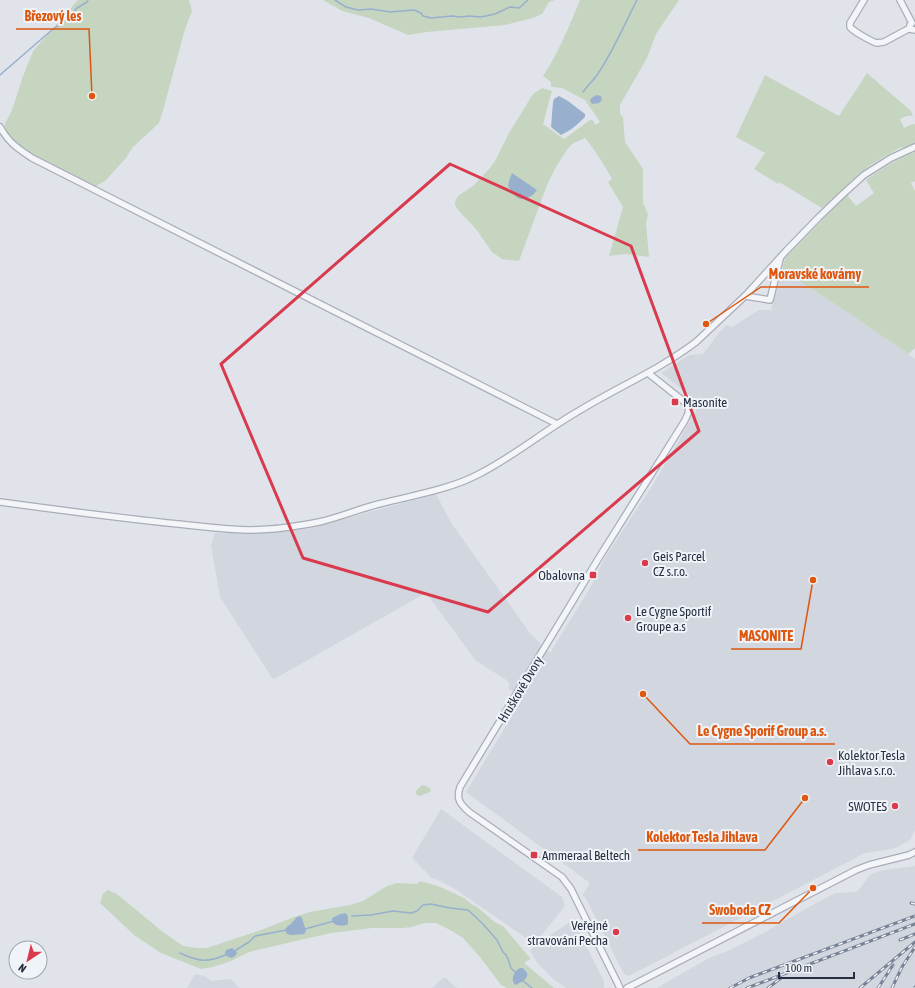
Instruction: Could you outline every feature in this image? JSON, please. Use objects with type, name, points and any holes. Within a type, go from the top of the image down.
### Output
[{"type":"street","points":[[864,0],[850,23],[851,28],[877,43],[884,42],[913,26],[900,0]]},
{"type":"street","points":[[0,127],[13,145],[32,158],[557,424]]},
{"type":"street","points":[[0,502],[142,521],[242,530],[269,529],[320,521],[372,505],[460,482],[499,463],[557,424],[590,404],[648,373],[692,345],[745,296],[832,204],[864,175],[891,158],[915,148]]},
{"type":"street","points":[[745,296],[770,300],[781,257]]},
{"type":"street","name":"Hruškové Dvory","points":[[620,988],[571,889],[562,877],[469,812],[462,805],[458,796],[460,787],[688,414],[689,409],[687,404],[648,373]]},
{"type":"street","points":[[627,988],[702,951],[856,870],[868,865],[909,855],[915,852]]},
{"type":"highlighted area","points":[[450,164],[631,246],[699,431],[488,612],[303,558],[221,364]]},
{"type":"shaded area","points":[[782,270],[846,311],[915,359],[915,830],[910,840],[898,847],[865,853],[629,976],[624,974],[585,897],[582,896],[590,883],[466,792],[523,698],[509,689],[509,683],[505,679],[476,661],[426,593],[274,679],[220,597],[211,545],[215,533],[268,533],[311,528],[436,494],[452,524],[530,633],[550,653],[590,588],[604,559],[654,483],[701,402],[693,398],[661,373],[689,355],[703,354],[726,325],[732,327],[759,310],[771,310]]},
{"type":"shaded area","name":"Ammeraal Beltech","points":[[441,809],[562,897],[565,906],[536,942],[533,943],[455,889],[432,878],[412,858]]},
{"type":"shaded area","points":[[915,866],[915,988],[657,988],[709,958],[730,950],[767,931],[835,893],[857,892],[870,875],[879,871]]},
{"type":"shaded area","points":[[573,920],[604,981],[604,988],[566,988],[552,978],[538,964],[530,951],[534,946]]},
{"type":"shaded area","points":[[195,974],[204,976],[212,981],[231,979],[239,988],[187,988]]},
{"type":"shaded area","points":[[443,978],[446,978],[457,988],[432,988]]},
{"type":"green space","points":[[78,0],[189,0],[192,11],[185,29],[159,123],[133,147],[126,158],[105,181],[94,187],[28,153],[10,138],[6,132],[5,124],[12,110],[33,51]]},
{"type":"green space","points":[[323,0],[555,0],[549,2],[542,14],[533,18],[505,25],[408,35],[369,18],[342,11]]},
{"type":"green space","points":[[580,0],[679,0],[656,34],[647,58],[620,105],[620,114],[623,117],[625,142],[643,169],[643,203],[648,214],[646,223],[649,257],[626,254],[609,256],[623,207],[608,182],[612,179],[585,138],[572,144],[556,167],[547,185],[519,261],[502,259],[492,252],[476,229],[459,211],[455,205],[455,202],[458,196],[473,186],[490,168],[533,94],[542,88],[552,91],[543,124],[564,139],[590,120],[593,120],[595,125],[600,122],[585,100],[562,88],[551,87],[551,82],[543,76],[559,48]]},
{"type":"green space","points":[[867,73],[911,111],[913,116],[900,119],[904,128],[915,124],[915,143],[899,148],[872,164],[822,208],[754,169],[765,153],[736,137],[765,75],[839,116]]},
{"type":"green space","points":[[915,152],[915,181],[911,183],[915,191],[915,348],[908,354],[846,311],[782,270],[785,258],[847,195],[856,206],[874,193],[866,180],[889,164]]},
{"type":"green space","points":[[422,785],[431,789],[430,792],[418,796],[415,792]]},
{"type":"green space","points":[[420,881],[438,886],[464,898],[496,923],[503,926],[530,958],[524,963],[554,988],[507,988],[501,985],[480,957],[463,938],[436,923],[424,923],[403,928],[372,928],[331,933],[249,952],[231,961],[201,969],[161,953],[134,935],[100,903],[103,894],[108,890],[117,894],[163,932],[183,946],[207,948],[310,912],[350,905],[363,901],[387,886],[397,883],[417,884]],"holes":[[[346,913],[345,925],[338,926],[333,923],[332,918]],[[515,971],[527,977],[519,984],[513,979]]]},
{"type":"water","points":[[597,95],[601,96],[602,100],[599,103],[591,103],[590,100]]},
{"type":"water","points":[[559,96],[585,114],[585,117],[577,125],[561,135],[551,127],[553,102],[554,99]]},
{"type":"water","points":[[512,173],[537,190],[525,199],[519,199],[508,186]]},
{"type":"water","points":[[346,913],[348,917],[347,925],[339,926],[333,923],[332,918]]},
{"type":"water","points":[[300,916],[306,931],[304,934],[287,934],[285,930],[286,928]]},
{"type":"water","points":[[232,948],[237,952],[232,958],[227,956],[225,953],[226,950]]},
{"type":"water","points":[[520,968],[523,968],[527,973],[527,977],[515,985],[513,975]]},
{"type":"waterway","points":[[0,75],[88,0]]},
{"type":"waterway","points":[[335,0],[346,7],[358,10],[371,9],[390,12],[414,10],[421,13],[423,16],[431,18],[452,16],[481,17],[495,14],[510,7],[519,8],[528,0]]},
{"type":"waterway","points":[[583,92],[603,66],[637,0]]},
{"type":"waterway","points":[[352,916],[371,915],[393,911],[411,913],[417,911],[423,905],[431,904],[468,910],[497,940],[506,955],[511,968],[516,973]]},
{"type":"waterway","points":[[305,929],[334,921]]},
{"type":"waterway","points":[[236,950],[249,942],[255,936],[287,930]]},
{"type":"waterway","points":[[180,953],[198,960],[209,960],[228,954]]},
{"type":"waterway","points":[[522,980],[532,988]]},
{"type":"railway","points":[[911,903],[915,904]]},
{"type":"railway","points":[[730,988],[749,978],[915,916]]},
{"type":"railway","points":[[747,988],[915,924]]},
{"type":"railway","points":[[900,940],[915,934]]},
{"type":"railway","points":[[860,988],[915,942]]},
{"type":"railway","points":[[892,988],[902,967],[915,947]]},
{"type":"railway","points":[[878,988],[893,965]]},
{"type":"railway","points":[[768,988],[781,978]]},
{"type":"place","name":"Březový les","points":[[92,96]]},
{"type":"place","name":"Moravské kovárny","points":[[706,324]]},
{"type":"place","name":"Masonite","points":[[675,402]]},
{"type":"place","name":"Geis Parcel CZ s.r.o.","points":[[645,563]]},
{"type":"place","name":"Obalovna","points":[[593,575]]},
{"type":"place","name":"MASONITE","points":[[813,580]]},
{"type":"place","name":"Le Cygne Sportif Groupe a.s","points":[[628,618]]},
{"type":"place","name":"Le Cygne Sporif Group a.s.","points":[[643,694]]},
{"type":"place","name":"Kolektor Tesla Jihlava s.r.o.","points":[[830,762]]},
{"type":"place","name":"Kolektor Tesla Jihlava","points":[[805,798]]},
{"type":"place","name":"SWOTES","points":[[895,806]]},
{"type":"place","name":"Ammeraal Beltech","points":[[534,855]]},
{"type":"place","name":"Swoboda CZ","points":[[813,888]]},
{"type":"place","name":"Veřejné stravování Pecha","points":[[616,932]]}]
